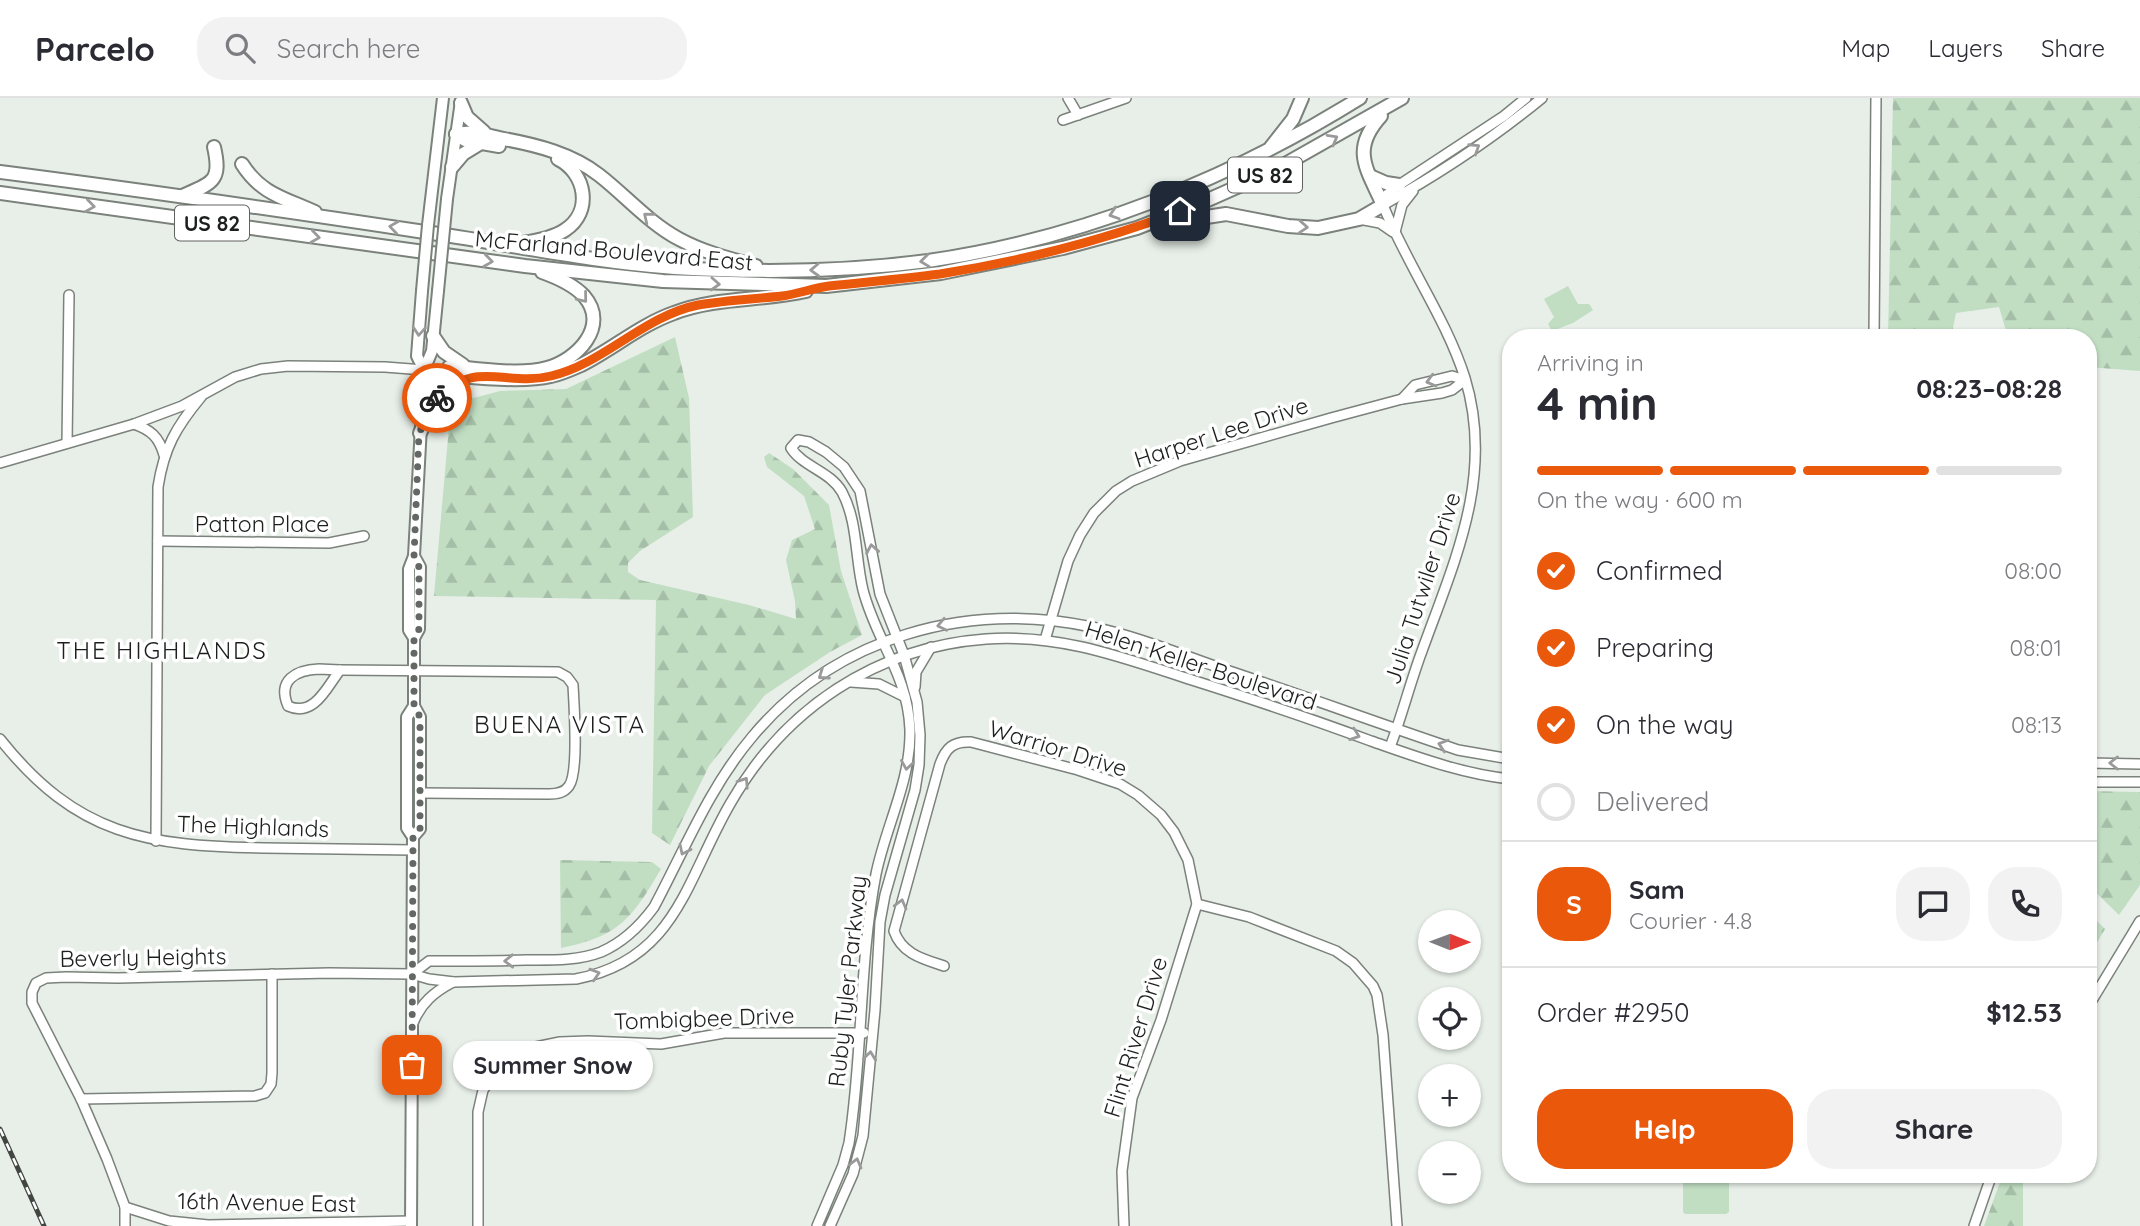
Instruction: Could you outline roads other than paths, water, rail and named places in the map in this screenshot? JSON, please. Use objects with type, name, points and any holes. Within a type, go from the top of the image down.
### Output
[{"type":"highway","points":[[1268,151],[1293,119],[1302,98]]},
{"type":"highway","name":"McFarland Boulevard East","points":[[0,172],[660,266],[777,271],[853,269],[929,261],[1040,237],[1147,203],[1268,151],[1360,98]]},
{"type":"highway","name":"McFarland Boulevard East","points":[[0,193],[525,266],[663,281],[827,286],[942,273],[1063,248],[1137,228],[1273,171],[1402,98]]},
{"type":"highway","points":[[461,101],[467,117],[486,140]]},
{"type":"highway","points":[[1137,228],[1226,214],[1287,226],[1318,228],[1359,219],[1383,205],[1364,163],[1364,141],[1373,124],[1387,108]]},
{"type":"highway","points":[[456,134],[467,131],[486,140],[560,160],[571,168],[582,185],[580,212],[568,229],[540,240],[510,244]]},
{"type":"highway","points":[[452,167],[463,154],[486,140],[522,142],[571,158],[597,174],[679,239],[728,259],[777,271]]},
{"type":"highway","points":[[182,196],[215,178],[218,170],[214,147]]},
{"type":"highway","points":[[242,164],[260,187],[328,218]]},
{"type":"highway","points":[[1370,176],[1399,185]]},
{"type":"highway","points":[[424,370],[442,374],[538,370],[561,362],[585,344],[593,322],[585,297],[559,278],[525,266]]},
{"type":"highway","points":[[433,336],[451,359],[468,372],[532,379],[552,376],[581,365],[648,325],[696,306],[786,295],[827,286]]},
{"type":"highway","points":[[419,433],[436,399],[468,372]]},
{"type":"main road","points":[[424,370],[417,356],[431,195],[443,98]]},
{"type":"main road","points":[[413,837],[420,829],[420,717],[414,706],[414,638],[419,629],[419,567],[414,556],[419,433],[424,370],[432,351],[447,199],[461,101]]},
{"type":"main road","points":[[411,1224],[413,837],[407,828],[407,717],[414,706]]},
{"type":"street","points":[[1068,98],[1077,115]]},
{"type":"street","points":[[1063,120],[1126,98]]},
{"type":"street","points":[[1383,205],[1385,196],[1399,185],[1504,117],[1526,98]]},
{"type":"street","points":[[1383,205],[1418,186],[1504,129],[1542,98]]},
{"type":"street","points":[[1874,329],[1876,98]]},
{"type":"street","points":[[1359,219],[1380,223],[1394,233],[1402,205],[1418,186]]},
{"type":"street","name":"Julia Tutwiler Drive","points":[[1383,205],[1394,233],[1447,334],[1465,380],[1475,439],[1471,506],[1463,536],[1390,747]]},
{"type":"street","points":[[67,443],[69,295]]},
{"type":"street","points":[[0,463],[134,424],[201,397],[235,377],[261,369],[288,366],[407,367],[424,370]]},
{"type":"street","name":"Harper Lee Drive","points":[[1402,399],[1415,385],[1452,376],[1465,380]]},
{"type":"street","name":"Harper Lee Drive","points":[[1045,640],[1068,561],[1080,534],[1094,513],[1116,491],[1132,481],[1180,461],[1402,399],[1452,390],[1465,380]]},
{"type":"street","points":[[156,841],[159,487],[164,455],[176,430],[201,397]]},
{"type":"street","points":[[134,424],[153,433],[159,440],[164,455]]},
{"type":"street","name":"Ruby Tyler Parkway","points":[[817,1226],[843,1165],[849,1143],[868,929],[876,875],[907,769],[910,733],[905,697],[863,590],[851,514],[840,488],[818,468],[797,457],[791,448],[798,440],[818,446],[844,467],[860,491],[878,585],[887,614],[899,637],[919,715],[919,765],[915,790],[880,922],[863,1136],[853,1174],[831,1226]]},
{"type":"street","points":[[851,514],[865,512]]},
{"type":"street","name":"Patton Place","points":[[158,541],[329,543],[364,536]]},
{"type":"street","points":[[863,590],[878,585]]},
{"type":"street","name":"Helen Keller Boulevard","points":[[412,974],[429,961],[559,960],[583,957],[602,951],[626,937],[645,920],[654,907],[721,778],[752,736],[789,699],[834,667],[883,643],[956,622],[1008,617],[1050,620],[1113,632],[1396,730],[1458,750],[1502,758]]},
{"type":"street","name":"Helen Keller Boulevard","points":[[412,974],[454,982],[576,979],[593,976],[644,950],[673,917],[730,804],[758,761],[793,723],[848,682],[892,659],[931,647],[986,639],[1045,640],[1076,644],[1104,651],[1464,772],[1502,778]]},
{"type":"street","points":[[914,690],[916,672],[931,647]]},
{"type":"street","points":[[340,670],[316,702],[308,708],[297,710],[288,706],[284,696],[285,686],[290,678],[309,670],[340,670],[414,670],[558,672],[573,685],[575,768],[573,778],[564,791],[559,794],[420,793]]},
{"type":"street","points":[[848,682],[879,684],[905,697]]},
{"type":"street","name":"The Highlands","points":[[0,739],[30,775],[71,806],[119,831],[156,841],[201,847],[413,850]]},
{"type":"street","name":"Warrior Drive","points":[[944,966],[906,950],[894,930],[940,765],[950,746],[960,742],[1100,776],[1129,789],[1146,801],[1174,832],[1184,850],[1194,880],[1197,904]]},
{"type":"street","points":[[2097,763],[2140,764]]},
{"type":"street","points":[[2097,782],[2140,782]]},
{"type":"street","points":[[1197,904],[1249,917],[1336,951],[1353,963],[1373,986],[1377,995],[1383,1035],[1397,1226]]},
{"type":"street","name":"Flint River Drive","points":[[1124,1226],[1122,1171],[1132,1098],[1161,1020],[1197,904]]},
{"type":"street","points":[[2097,992],[2140,921]]},
{"type":"street","points":[[81,1099],[256,1096],[265,1093],[272,1073],[272,974]]},
{"type":"street","name":"Beverly Heights","points":[[125,1207],[81,1099],[36,1013],[32,992],[36,983],[46,978],[66,977],[412,974]]},
{"type":"street","points":[[412,1025],[418,1010],[433,993],[454,982]]},
{"type":"street","name":"Tombigbee Drive","points":[[478,1226],[478,1112],[483,1090],[502,1064],[526,1049],[560,1042],[662,1044],[724,1033],[872,1033]]},
{"type":"street","points":[[1974,1226],[1989,1183]]},
{"type":"street","points":[[125,1207],[125,1226]]},
{"type":"street","name":"16th Avenue East","points":[[125,1207],[169,1221],[208,1225],[411,1224]]},
{"type":"railway","points":[[0,1129],[44,1226]]},
{"type":"place","name":"Summer Snow","points":[[412,1065]]},
{"type":"district","name":"THE HIGHLANDS","points":[[162,650]]},
{"type":"district","name":"BUENA VISTA","points":[[560,724]]}]
